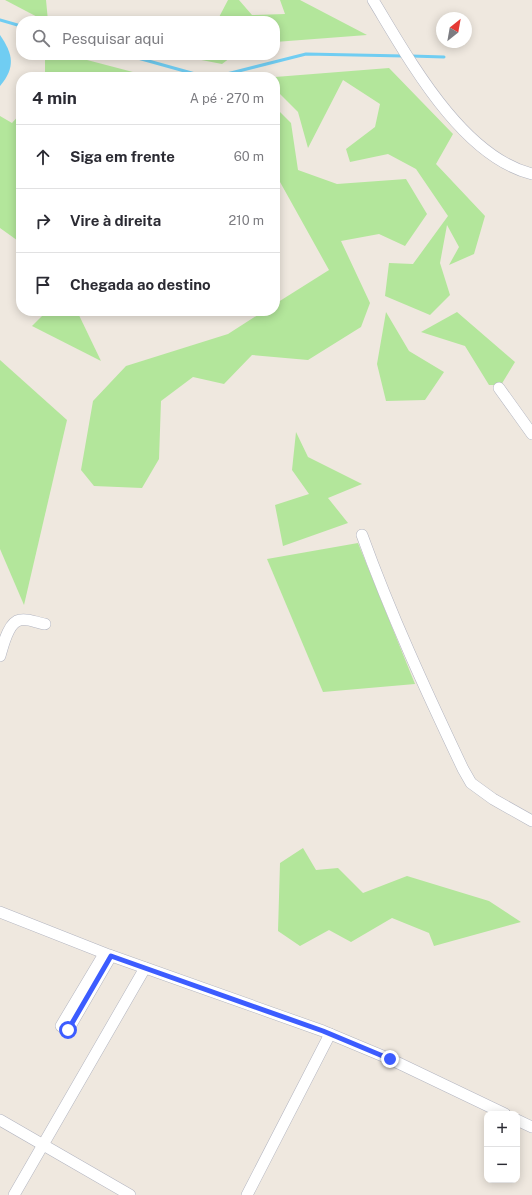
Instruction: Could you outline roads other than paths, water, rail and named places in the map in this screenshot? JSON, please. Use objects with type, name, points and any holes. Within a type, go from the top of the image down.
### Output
[{"type":"street","points":[[373,0],[413,66],[435,96],[467,134],[485,150],[519,171],[532,174]]},
{"type":"street","points":[[498,388],[532,434]]},
{"type":"street","points":[[362,535],[379,582],[411,659],[465,774],[471,783],[493,799],[532,821]]},
{"type":"street","points":[[0,656],[5,638],[15,621],[26,620],[45,624]]},
{"type":"street","points":[[0,912],[108,955],[330,1034],[390,1059],[499,1111]]},
{"type":"street","points":[[108,955],[68,1030],[61,1026],[108,955]]},
{"type":"street","points":[[14,1195],[145,968]]},
{"type":"street","points":[[247,1195],[330,1034]]},
{"type":"street","points":[[0,1120],[130,1195]]},
{"type":"street","points":[[520,1121],[532,1127]]},
{"type":"water","points":[[0,35],[8,48],[11,60],[9,73],[0,86]]},
{"type":"waterway","points":[[0,20],[16,25]]},
{"type":"waterway","points":[[235,72],[306,54],[404,56]]},
{"type":"waterway","points":[[411,56],[444,57]]},
{"type":"waterway","points":[[145,60],[188,72]]}]
